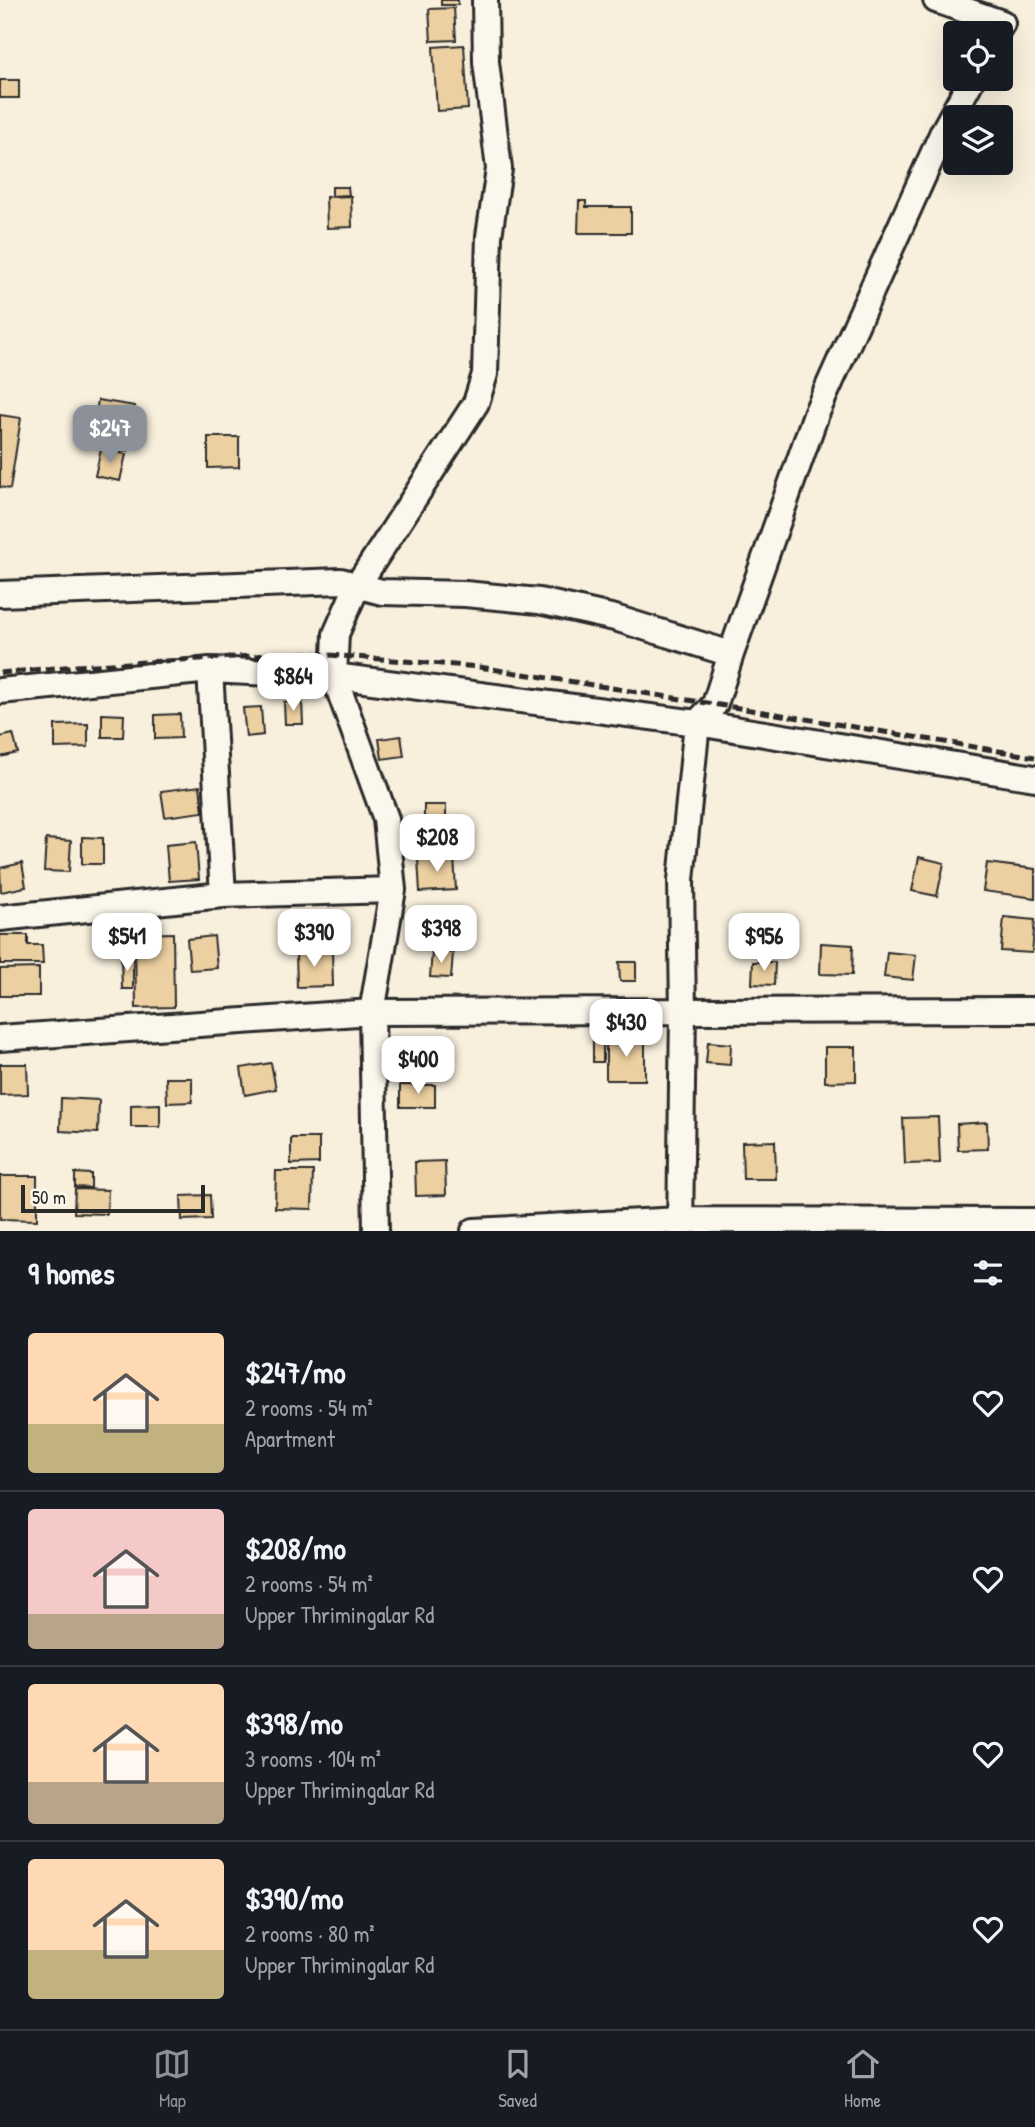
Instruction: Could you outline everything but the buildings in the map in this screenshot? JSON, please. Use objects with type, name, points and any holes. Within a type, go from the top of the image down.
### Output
[{"type":"street","points":[[376,1231],[372,1012],[393,890],[386,818],[334,676],[336,634],[357,586],[476,403],[485,374],[489,236],[499,169],[486,62],[485,0]]},
{"type":"street","points":[[936,0],[996,21]]},
{"type":"street","points":[[680,1226],[681,880],[696,723],[715,704],[816,414],[943,132],[965,91]]},
{"type":"street","points":[[0,594],[341,581],[382,592],[465,594],[538,601],[615,618],[731,654]]},
{"type":"street","points":[[209,670],[223,895]]},
{"type":"street","points":[[0,691],[209,670],[334,676],[696,723],[1035,778]]},
{"type":"street","points":[[0,918],[223,895],[393,890]]},
{"type":"street","points":[[0,1038],[372,1012],[1035,1010]]},
{"type":"street","points":[[474,1231],[1035,1221]]},
{"type":"railway","points":[[0,673],[305,653],[479,667],[1035,757]]}]
